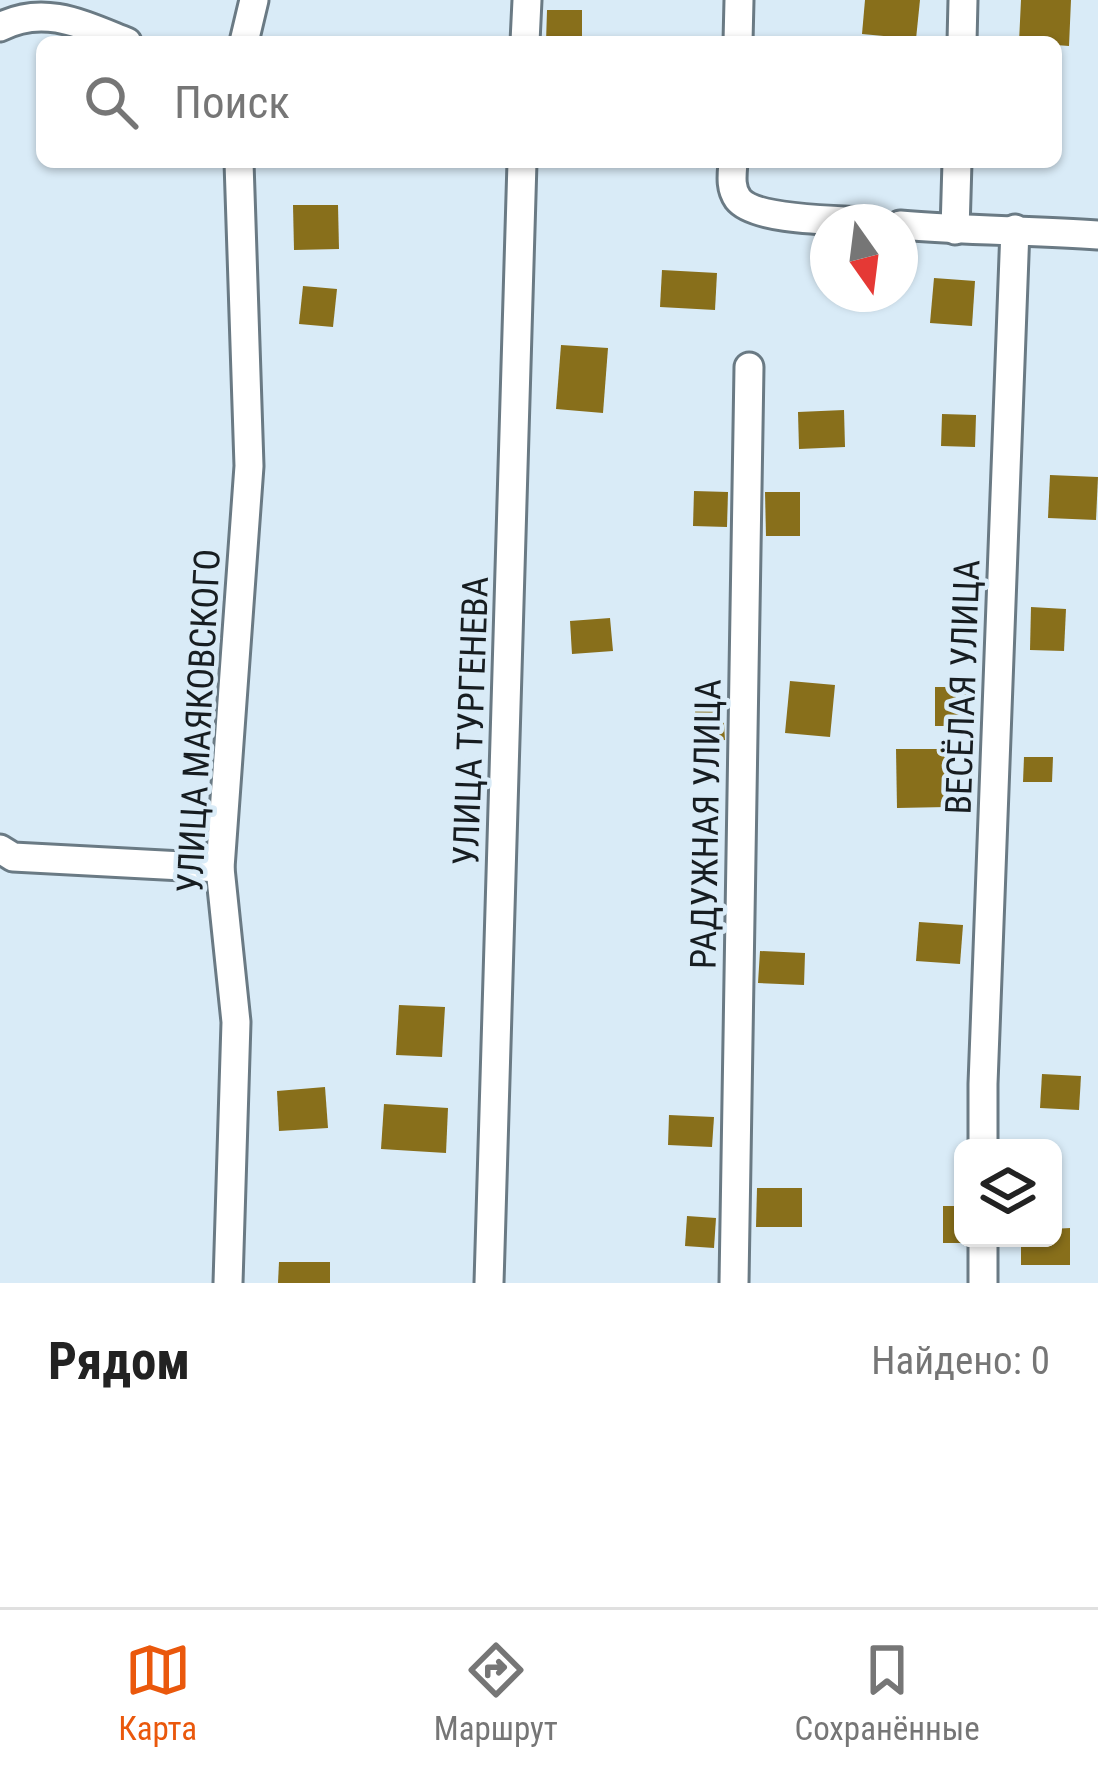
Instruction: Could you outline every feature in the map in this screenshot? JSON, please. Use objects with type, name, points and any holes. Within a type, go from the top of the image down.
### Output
[{"type":"street","points":[[245,36],[254,0]]},
{"type":"street","points":[[525,36],[526,0]]},
{"type":"street","points":[[738,36],[739,0]]},
{"type":"street","points":[[962,36],[964,0]]},
{"type":"street","points":[[0,27],[33,16],[62,17],[111,36]]},
{"type":"street","name":"УЛИЦА МАЯКОВСКОГО","points":[[228,1283],[236,1022],[220,868],[249,466],[239,168]]},
{"type":"street","name":"УЛИЦА ТУРГЕНЕВА","points":[[489,1283],[522,168]]},
{"type":"street","points":[[733,168],[735,194],[742,204],[761,212],[810,217]]},
{"type":"street","points":[[955,230],[957,168]]},
{"type":"street","points":[[918,227],[1098,236]]},
{"type":"street","name":"ВЕСЁЛАЯ УЛИЦА","points":[[983,1139],[1015,229]]},
{"type":"street","name":"РАДУЖНАЯ УЛИЦА","points":[[734,1283],[749,367]]},
{"type":"street","points":[[0,849],[13,857],[220,868]]},
{"type":"street","points":[[983,1247],[983,1283]]},
{"type":"building","points":[[865,0],[920,0],[916,36],[862,34]]},
{"type":"building","points":[[1021,0],[1071,0],[1069,46],[1062,45],[1062,36],[1019,36]]},
{"type":"building","points":[[547,10],[582,10],[582,36],[546,36]]},
{"type":"building","points":[[293,205],[338,205],[339,249],[294,250]]},
{"type":"building","points":[[662,270],[717,273],[715,310],[660,307]]},
{"type":"building","points":[[934,278],[975,281],[972,326],[930,323]]},
{"type":"building","points":[[303,286],[337,289],[333,327],[299,324]]},
{"type":"building","points":[[561,345],[608,348],[603,413],[556,409]]},
{"type":"building","points":[[844,410],[845,447],[799,449],[798,412]]},
{"type":"building","points":[[942,414],[976,415],[975,447],[941,446]]},
{"type":"building","points":[[1050,475],[1098,477],[1096,520],[1048,518]]},
{"type":"building","points":[[694,491],[728,492],[727,527],[693,526]]},
{"type":"building","points":[[765,492],[800,492],[800,536],[766,536]]},
{"type":"building","points":[[1031,607],[1066,609],[1064,651],[1030,650]]},
{"type":"building","points":[[610,618],[613,651],[572,654],[570,621]]},
{"type":"building","points":[[790,681],[835,685],[830,737],[785,733]]},
{"type":"building","points":[[935,687],[972,687],[972,726],[935,726]]},
{"type":"building","points":[[723,707],[725,740],[696,742],[695,708]]},
{"type":"building","points":[[896,749],[947,749],[947,807],[897,808]]},
{"type":"building","points":[[1024,757],[1053,757],[1052,782],[1023,782]]},
{"type":"building","points":[[919,922],[963,925],[960,964],[916,961]]},
{"type":"building","points":[[760,951],[805,953],[804,985],[758,983]]},
{"type":"building","points":[[399,1005],[445,1007],[442,1057],[396,1055]]},
{"type":"building","points":[[1042,1074],[1081,1076],[1079,1110],[1040,1108]]},
{"type":"building","points":[[325,1087],[328,1128],[279,1131],[277,1091]]},
{"type":"building","points":[[384,1104],[448,1108],[446,1153],[381,1149]]},
{"type":"building","points":[[669,1115],[714,1117],[712,1147],[668,1145]]},
{"type":"building","points":[[757,1188],[802,1188],[802,1227],[756,1227]]},
{"type":"building","points":[[943,1206],[954,1206],[954,1243],[943,1243]]},
{"type":"building","points":[[687,1216],[716,1218],[714,1248],[685,1246]]},
{"type":"building","points":[[1062,1228],[1070,1228],[1070,1265],[1021,1265],[1021,1247],[1062,1247]]},
{"type":"building","points":[[279,1262],[330,1262],[330,1283],[278,1283]]}]
